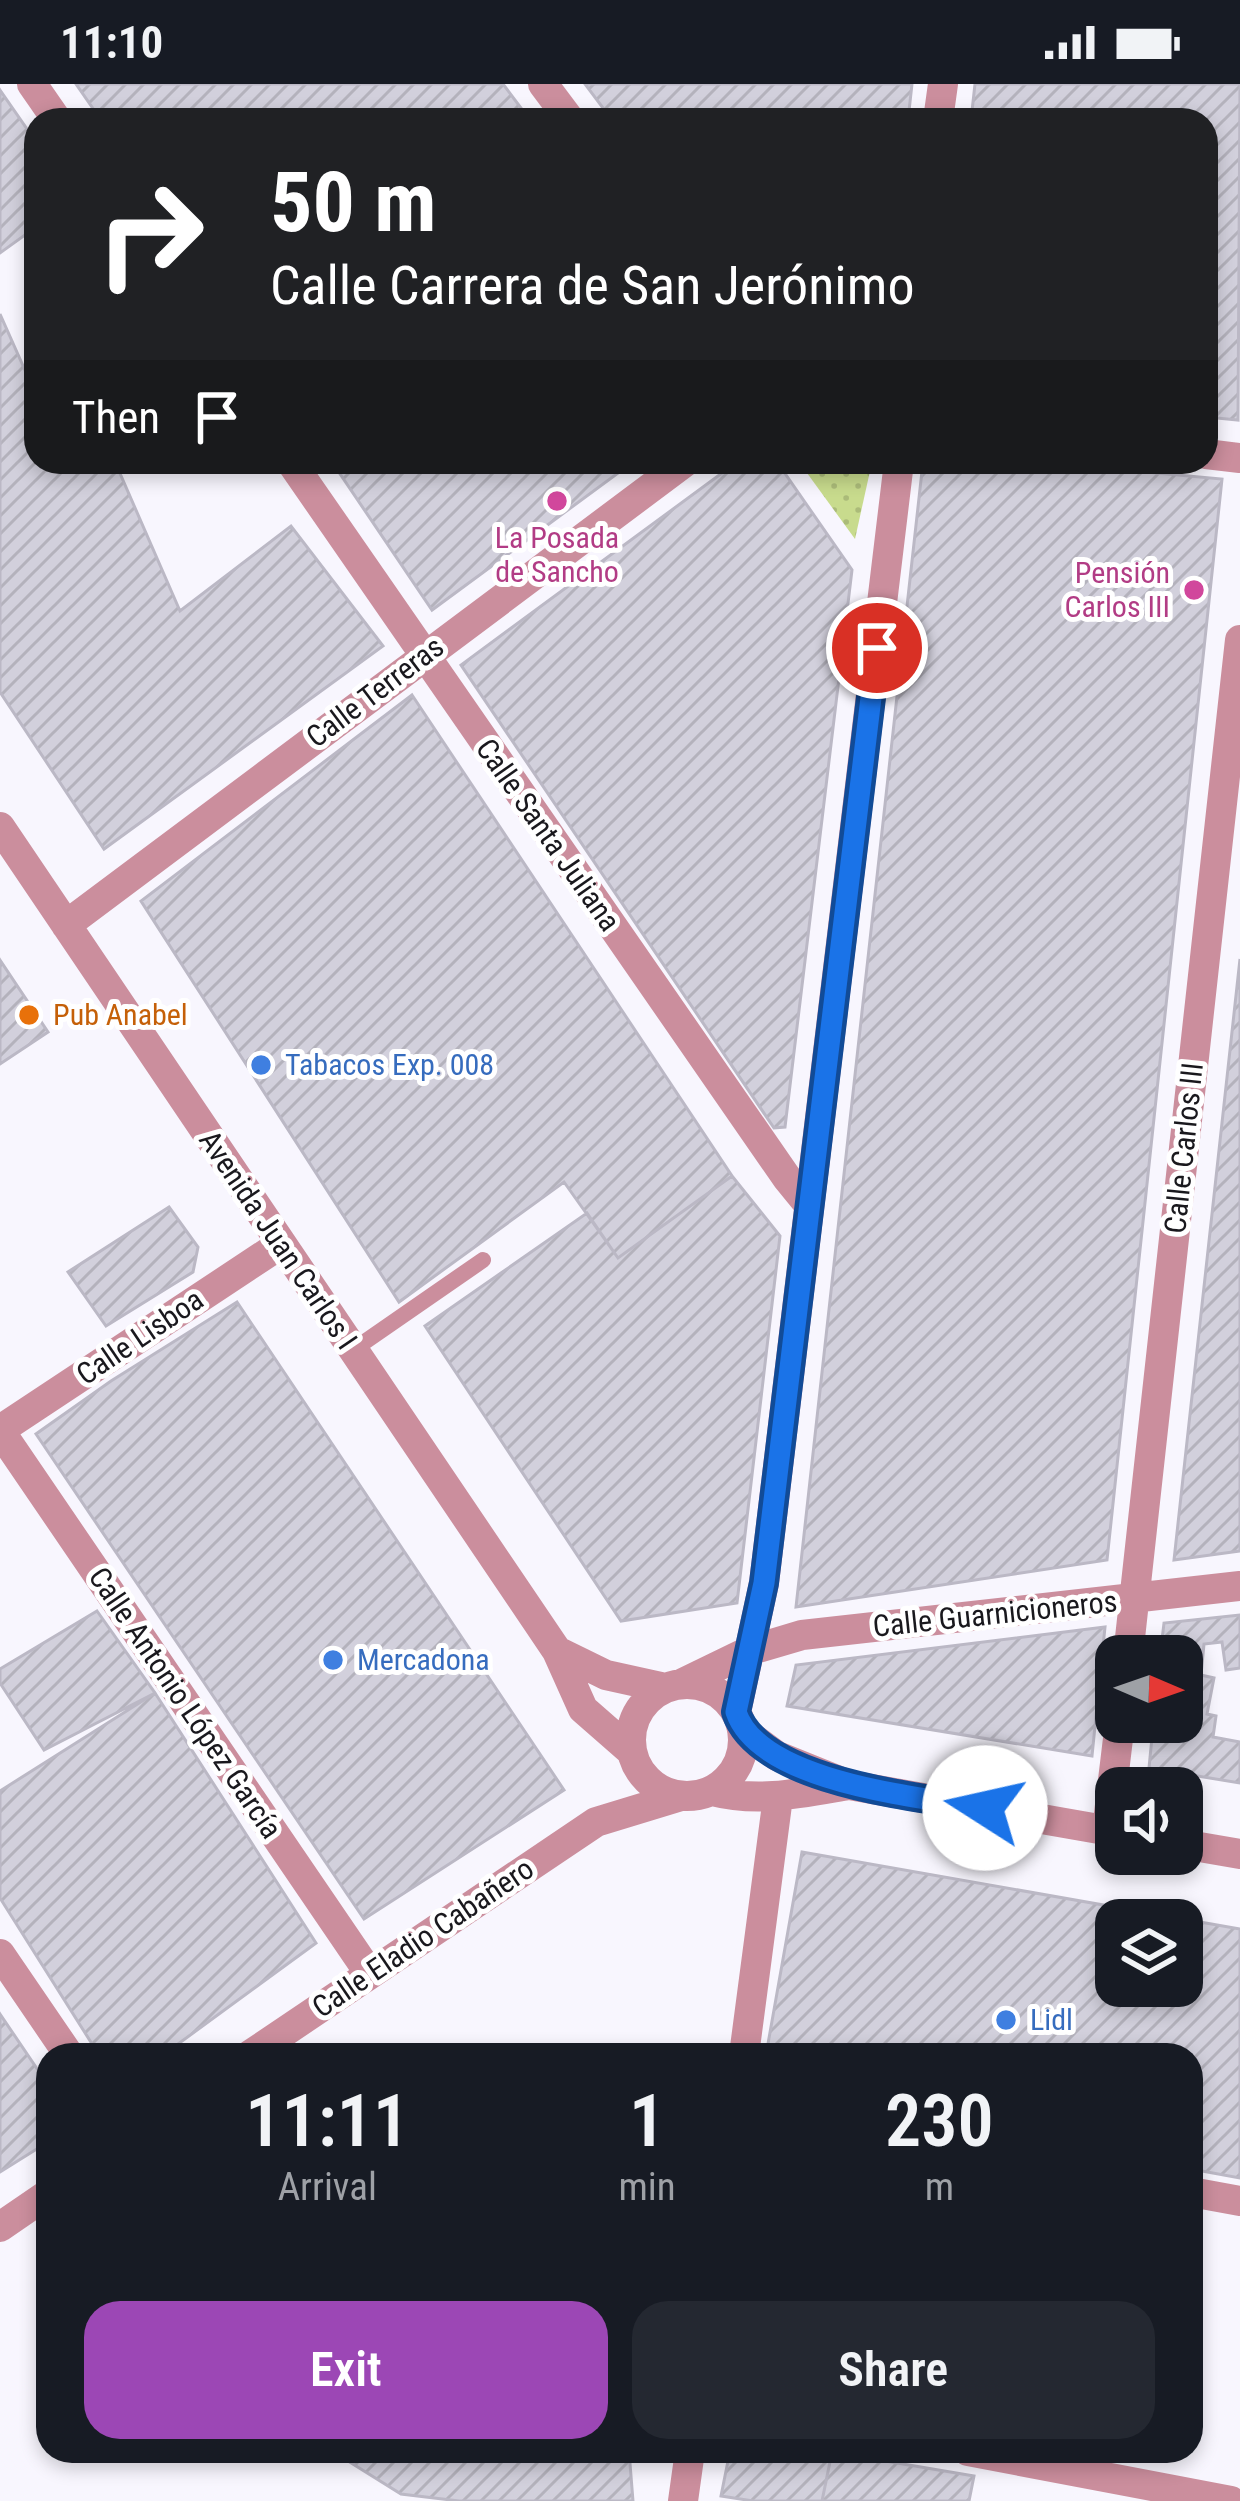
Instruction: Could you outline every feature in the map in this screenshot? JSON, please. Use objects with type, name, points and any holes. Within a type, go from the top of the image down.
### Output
[{"type":"street","name":"Calle Santa Juliana","points":[[299,474],[809,1205]]},
{"type":"street","name":"Calle Terreras","points":[[66,925],[669,474]]},
{"type":"street","points":[[712,1791],[737,1766],[743,1748],[739,1721],[764,1583],[898,474]]},
{"type":"street","name":"Calle Carlos III","points":[[1131,1635],[1240,640]]},
{"type":"street","name":"Avenida Juan Carlos I","points":[[0,827],[556,1652],[583,1708],[634,1760]]},
{"type":"street","name":"Calle Lisboa","points":[[0,1430],[281,1244]]},
{"type":"street","name":"Calle Antonio López García","points":[[0,1430],[370,1974]]},
{"type":"street","name":"Calle Guarnicioneros","points":[[674,1686],[752,1650],[802,1635],[1240,1586]]},
{"type":"street","points":[[556,1652],[606,1675],[714,1691],[777,1756],[849,1784],[1095,1828]]},
{"type":"street","points":[[674,1686],[648,1699],[637,1714],[634,1760],[648,1783],[678,1797],[712,1791],[740,1798],[778,1797],[849,1784]]},
{"type":"street","name":"Calle Eladio Cabañero","points":[[596,1822],[634,1760]]},
{"type":"street","name":"Calle Eladio Cabañero","points":[[268,2043],[596,1822],[678,1797]]},
{"type":"street","points":[[746,2043],[778,1797]]},
{"type":"street","points":[[1203,1848],[1240,1854]]},
{"type":"street","points":[[0,1954],[61,2043]]},
{"type":"street","points":[[1203,2194],[1240,2201]]},
{"type":"street","points":[[0,2228],[36,2202]]},
{"type":"street","points":[[683,2501],[688,2463]]},
{"type":"street","points":[[1031,2463],[1231,2501]]},
{"type":"lane","points":[[352,1350],[483,1260]]},
{"type":"green space","points":[[808,474],[869,474],[855,539]]},
{"type":"building","points":[[76,84],[503,84],[521,108],[93,108]]},
{"type":"building","points":[[585,84],[912,84],[909,108],[603,108]]},
{"type":"building","points":[[975,84],[1240,84],[1238,420],[1218,418],[1218,108],[972,108]]},
{"type":"building","points":[[0,90],[24,125],[24,236],[0,253]]},
{"type":"building","points":[[0,314],[24,368],[24,474],[120,474],[180,611],[291,526],[383,646],[104,849],[0,692]]},
{"type":"building","points":[[340,474],[617,474],[432,610]]},
{"type":"building","points":[[721,474],[785,474],[852,570],[785,1127],[774,1128],[461,665]]},
{"type":"building","points":[[922,474],[1168,474],[1222,479],[1107,1560],[796,1607]]},
{"type":"building","points":[[412,695],[732,1176],[618,1258],[564,1182],[399,1302],[141,901]]},
{"type":"building","points":[[1240,959],[1240,1551],[1174,1560]]},
{"type":"building","points":[[0,960],[48,1032],[0,1064]]},
{"type":"building","points":[[732,1176],[780,1236],[737,1603],[621,1621],[425,1326],[587,1213],[618,1258]]},
{"type":"building","points":[[169,1207],[198,1247],[193,1272],[106,1326],[68,1272]]},
{"type":"building","name":"Mercadona","points":[[237,1302],[564,1790],[364,1919],[36,1434]]},
{"type":"building","points":[[97,1611],[155,1693],[44,1750],[0,1683],[0,1669]]},
{"type":"building","points":[[1240,1615],[1240,1668],[1226,1670],[1222,1642],[1204,1644],[1203,1654],[1203,1635],[1163,1635],[1164,1623]]},
{"type":"building","points":[[1105,1627],[1104,1635],[1095,1635],[1092,1756],[787,1706],[796,1665]]},
{"type":"building","points":[[1203,1675],[1214,1678],[1207,1714],[1216,1716],[1213,1737],[1240,1742],[1240,1783],[1203,1777],[1203,1767],[1149,1767],[1151,1743],[1203,1743]]},
{"type":"building","points":[[155,1693],[316,1943],[179,2043],[91,2043],[0,1898],[0,1791]]},
{"type":"building","name":"Lidl","points":[[802,1852],[1095,1904],[1095,2007],[1203,2007],[1203,1922],[1240,1929],[1240,2178],[1203,2171],[1203,2043],[768,2043]]},
{"type":"building","points":[[0,2014],[36,2067],[36,2150],[0,2172]]},
{"type":"building","points":[[351,2463],[630,2463],[633,2501],[459,2501],[401,2494]]},
{"type":"building","points":[[728,2463],[830,2463],[822,2501],[721,2496]]},
{"type":"building","points":[[830,2463],[897,2463],[974,2476],[969,2501],[822,2501]]},
{"type":"place","name":"La Posada de Sancho","points":[[557,501]]},
{"type":"place","name":"Pensión Carlos III","points":[[1194,590]]},
{"type":"place","name":"Pub Anabel","points":[[29,1015]]},
{"type":"place","name":"Tabacos Exp. 008","points":[[261,1065]]},
{"type":"place","name":"Mercadona","points":[[333,1660]]},
{"type":"place","name":"Lidl","points":[[1006,2020]]},
{"type":"route","points":[[877,648],[762,1602],[736,1712],[742,1730],[777,1756],[813,1771],[849,1784],[985,1808]]}]
